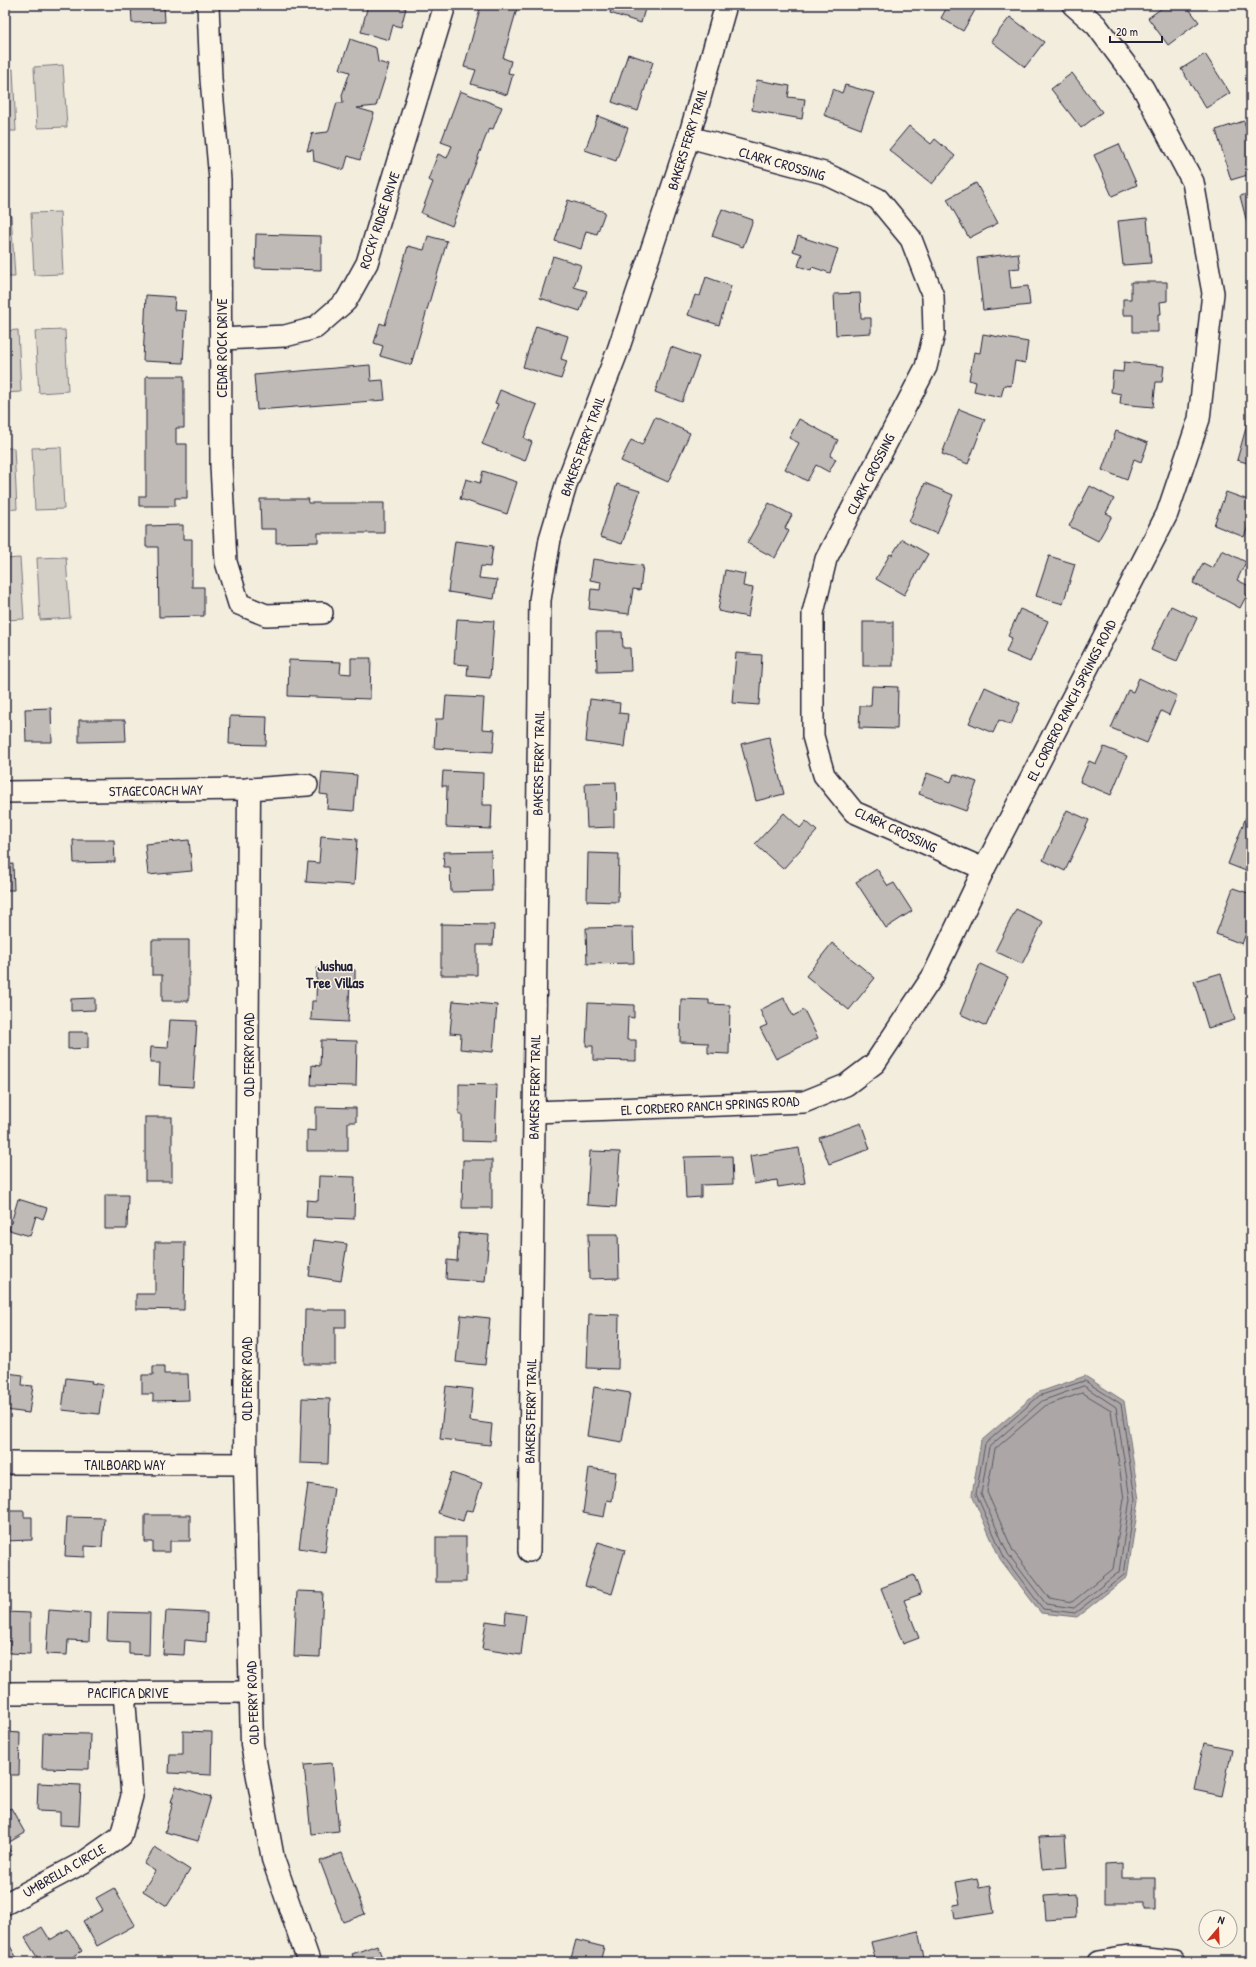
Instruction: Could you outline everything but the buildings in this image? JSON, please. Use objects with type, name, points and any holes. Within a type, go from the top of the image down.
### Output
[{"type":"street","name":"CEDAR ROCK DRIVE","points":[[208,5],[211,79],[220,180],[221,465],[226,562],[239,604],[266,615],[322,613]]},
{"type":"street","name":"ROCKY RIDGE DRIVE","points":[[221,339],[285,336],[315,328],[346,301],[367,263],[445,5]]},
{"type":"street","name":"BAKERS FERRY TRAIL","points":[[529,1551],[540,600],[550,539],[567,482],[618,350],[689,137],[726,5]]},
{"type":"street","name":"EL CORDERO RANCH SPRINGS ROAD","points":[[534,1112],[804,1102],[846,1085],[875,1063],[932,976],[984,869],[1166,514],[1199,419],[1213,293],[1193,182],[1143,88],[1096,25],[1073,5]]},
{"type":"street","name":"CLARK CROSSING","points":[[689,137],[824,173],[878,199],[911,239],[933,296],[934,333],[926,367],[826,559],[812,613],[814,736],[824,775],[854,812],[984,869]]},
{"type":"street","name":"STAGECOACH WAY","points":[[5,792],[249,789],[307,785]]},
{"type":"street","name":"OLD FERRY ROAD","points":[[249,789],[245,1464],[252,1744],[273,1859],[309,1962]]},
{"type":"street","name":"TAILBOARD WAY","points":[[5,1463],[245,1464]]},
{"type":"street","name":"UMBRELLA CIRCLE","points":[[5,1904],[84,1862],[121,1836],[132,1796],[124,1692]]},
{"type":"street","name":"PACIFICA DRIVE","points":[[5,1693],[251,1692]]},
{"type":"street","points":[[1098,1962],[1128,1960],[1173,1962]]},
{"type":"shaded area","points":[[63,65],[67,127],[37,128],[34,67]]},
{"type":"shaded area","points":[[5,69],[13,69],[16,131],[5,131]]},
{"type":"shaded area","points":[[60,212],[63,274],[34,275],[31,213]]},
{"type":"shaded area","points":[[5,215],[11,215],[15,277],[5,277]]},
{"type":"shaded area","points":[[18,330],[21,392],[5,393],[5,331]]},
{"type":"shaded area","points":[[65,330],[68,391],[39,393],[35,331]]},
{"type":"shaded area","points":[[61,447],[64,509],[35,510],[32,448]]},
{"type":"shaded area","points":[[5,448],[14,448],[17,509],[5,510]]},
{"type":"shaded area","points":[[66,557],[70,618],[40,620],[37,558]]},
{"type":"shaded area","points":[[20,558],[24,619],[5,620],[5,559]]},
{"type":"water","points":[[1085,1376],[1124,1401],[1139,1500],[1127,1577],[1077,1617],[1041,1613],[1000,1559],[972,1495],[981,1441],[1037,1393]]},
{"type":"district","name":"Jushua Tree Villas","points":[[335,974]]}]
